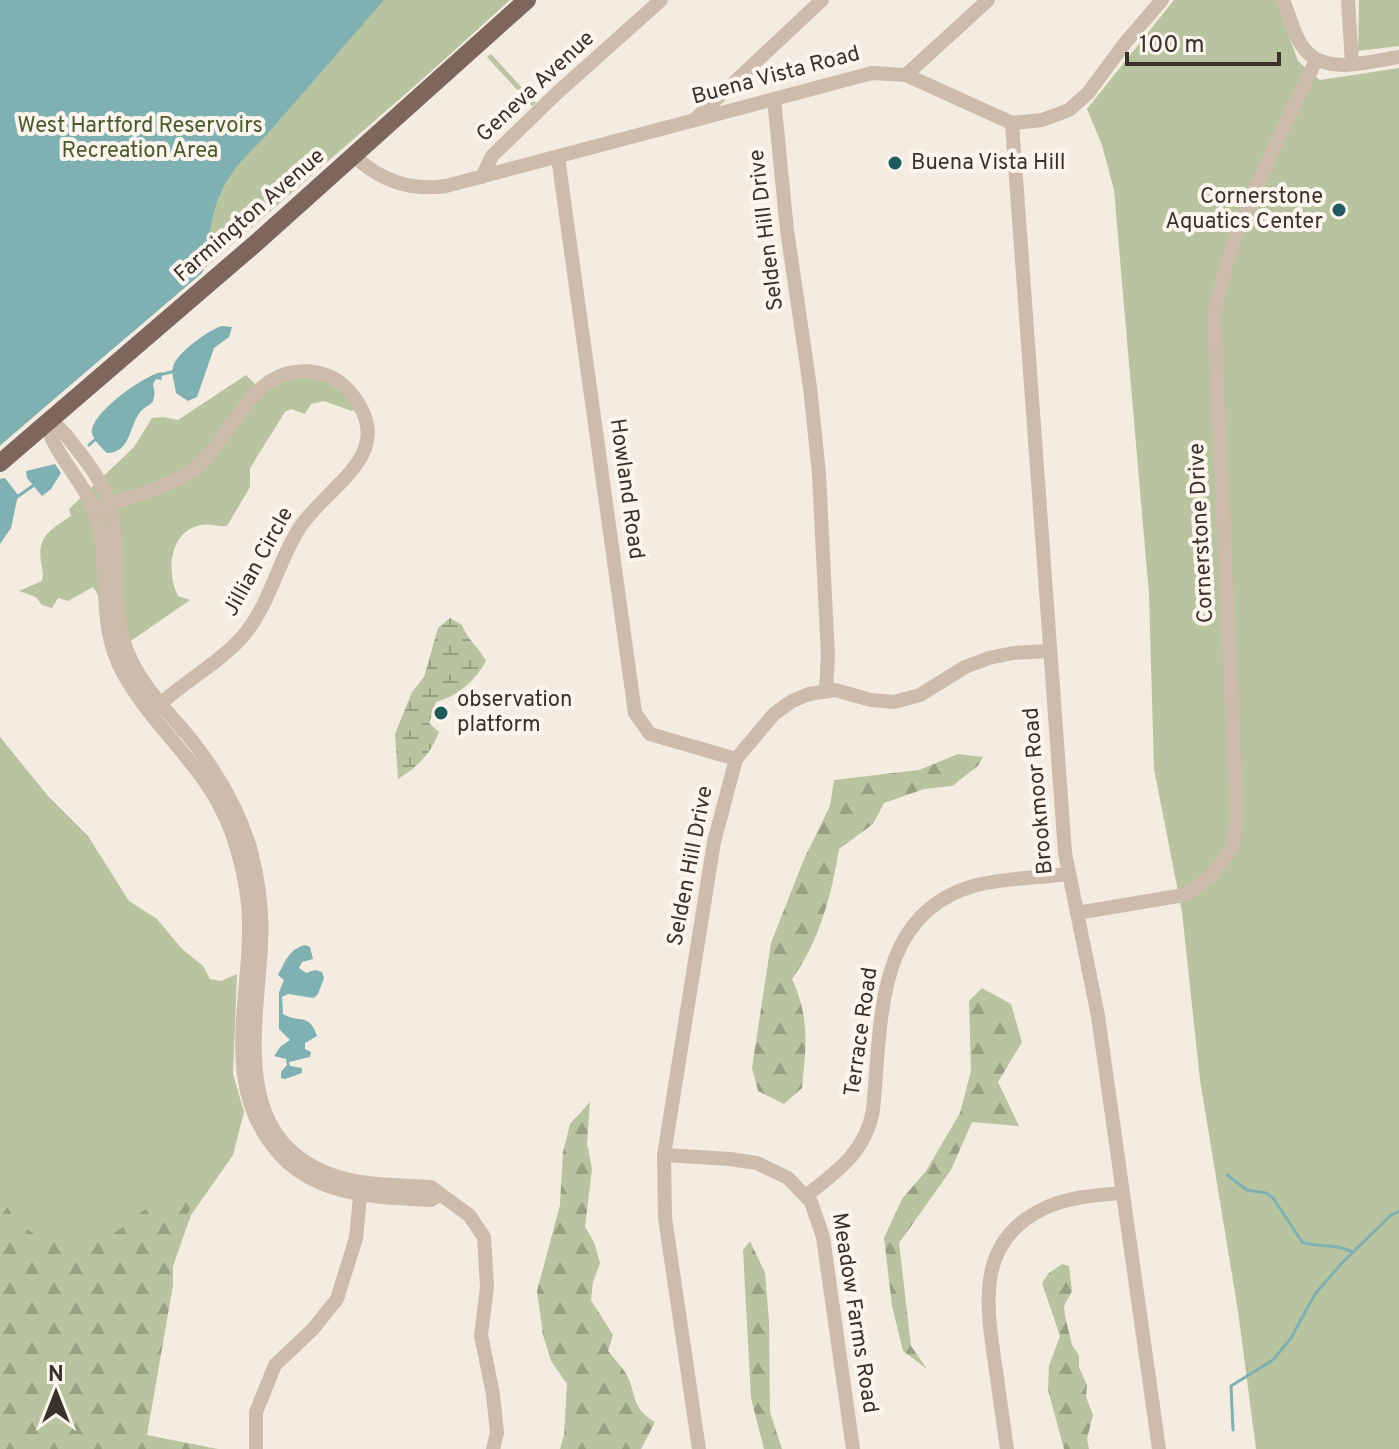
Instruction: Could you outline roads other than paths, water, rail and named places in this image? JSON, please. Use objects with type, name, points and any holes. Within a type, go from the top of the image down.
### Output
[{"type":"main road","name":"Farmington Avenue","points":[[0,463],[354,156],[527,0]]},
{"type":"street","name":"Geneva Avenue","points":[[482,177],[492,156],[661,0]]},
{"type":"street","points":[[693,121],[822,0]]},
{"type":"street","points":[[906,75],[988,0]]},
{"type":"street","points":[[1012,123],[1026,123],[1056,115],[1079,102],[1162,0]]},
{"type":"street","points":[[1283,0],[1305,51],[1316,60],[1336,65],[1399,57]]},
{"type":"street","points":[[1348,0],[1352,64]]},
{"type":"street","name":"Cornerstone Drive","points":[[1077,913],[1184,895],[1212,874],[1232,849],[1235,840],[1237,818],[1214,317],[1234,239],[1316,60]]},
{"type":"street","name":"Buena Vista Road","points":[[354,156],[380,177],[417,187],[446,186],[852,76],[891,72],[906,75],[1012,123]]},
{"type":"street","name":"Selden Hill Drive","points":[[699,1449],[665,1218],[664,1155],[714,842],[736,759],[779,709],[800,697],[826,689],[828,656],[819,474],[787,230],[774,99]]},
{"type":"street","name":"Brookmoor Road","points":[[1012,123],[1068,874],[1098,1016],[1159,1449]]},
{"type":"street","name":"Howland Road","points":[[558,157],[635,713],[650,734],[736,759]]},
{"type":"street","name":"Jillian Circle","points":[[95,511],[157,489],[189,473],[214,449],[255,392],[275,378],[294,372],[328,375],[343,383],[361,405],[367,431],[364,454],[349,477],[317,505],[299,528],[267,597],[244,635],[156,709]]},
{"type":"street","points":[[47,423],[58,427],[66,435],[106,493],[115,549],[119,621],[125,645],[156,709]]},
{"type":"street","points":[[47,423],[52,440],[81,481],[95,511],[101,532],[105,608],[113,648],[122,670],[210,765],[240,818],[252,855],[261,904],[262,937],[254,1072],[264,1111],[276,1131],[297,1155],[361,1189],[431,1187],[469,1215],[484,1237],[487,1287],[481,1335],[493,1394],[497,1433],[493,1449]]},
{"type":"street","points":[[826,689],[879,702],[894,702],[920,695],[965,667],[989,658],[1049,651]]},
{"type":"street","name":"Terrace Road","points":[[807,1195],[854,1156],[869,1130],[889,972],[900,944],[915,923],[942,900],[968,888],[992,882],[1068,874]]},
{"type":"street","name":"Meadow Farms Road","points":[[664,1155],[757,1163],[788,1178],[807,1195],[823,1237],[853,1449]]},
{"type":"street","points":[[256,1449],[256,1412],[275,1365],[313,1329],[337,1299],[356,1238],[361,1189]]},
{"type":"street","points":[[1007,1449],[987,1306],[988,1282],[997,1256],[1017,1227],[1045,1208],[1076,1199],[1123,1193]]},
{"type":"water","name":"West Hartford Reservoirs Recreation Area","points":[[0,0],[384,0],[225,183],[214,212],[202,273],[0,445]]},
{"type":"water","points":[[222,326],[232,327],[229,337],[214,348],[197,397],[188,401],[176,393],[172,373],[175,361],[194,342]]},
{"type":"water","points":[[161,372],[162,380],[156,379],[153,384],[151,404],[137,417],[125,443],[115,452],[107,453],[92,433],[100,416],[131,388]]},
{"type":"water","points":[[55,464],[61,473],[51,489],[42,496],[27,478],[26,471]]},
{"type":"water","points":[[5,478],[18,495],[11,528],[0,544],[0,479]]},
{"type":"water","points":[[305,945],[310,947],[313,959],[302,962],[299,968],[306,973],[315,970],[322,972],[324,978],[314,998],[288,994],[282,997],[283,1014],[307,1021],[317,1036],[305,1043],[305,1049],[311,1052],[310,1057],[289,1062],[290,1066],[302,1068],[302,1073],[285,1079],[281,1078],[281,1072],[287,1065],[286,1059],[274,1056],[290,1040],[279,1029],[279,992],[284,980],[278,975],[291,953]]},
{"type":"waterway","points":[[159,375],[175,371]]},
{"type":"waterway","points":[[89,445],[98,437]]},
{"type":"waterway","points":[[17,497],[34,485]]},
{"type":"waterway","points":[[1227,1175],[1247,1190],[1266,1193],[1273,1198],[1302,1242],[1340,1247],[1352,1252]]},
{"type":"waterway","points":[[1233,1430],[1231,1386],[1273,1360],[1291,1338],[1315,1294],[1342,1263],[1399,1211]]},
{"type":"place","name":"Buena Vista Hill","points":[[895,163]]},
{"type":"place","name":"Cornerstone Aquatics Center","points":[[1339,210]]},
{"type":"place","name":"observation platform","points":[[441,713]]}]
